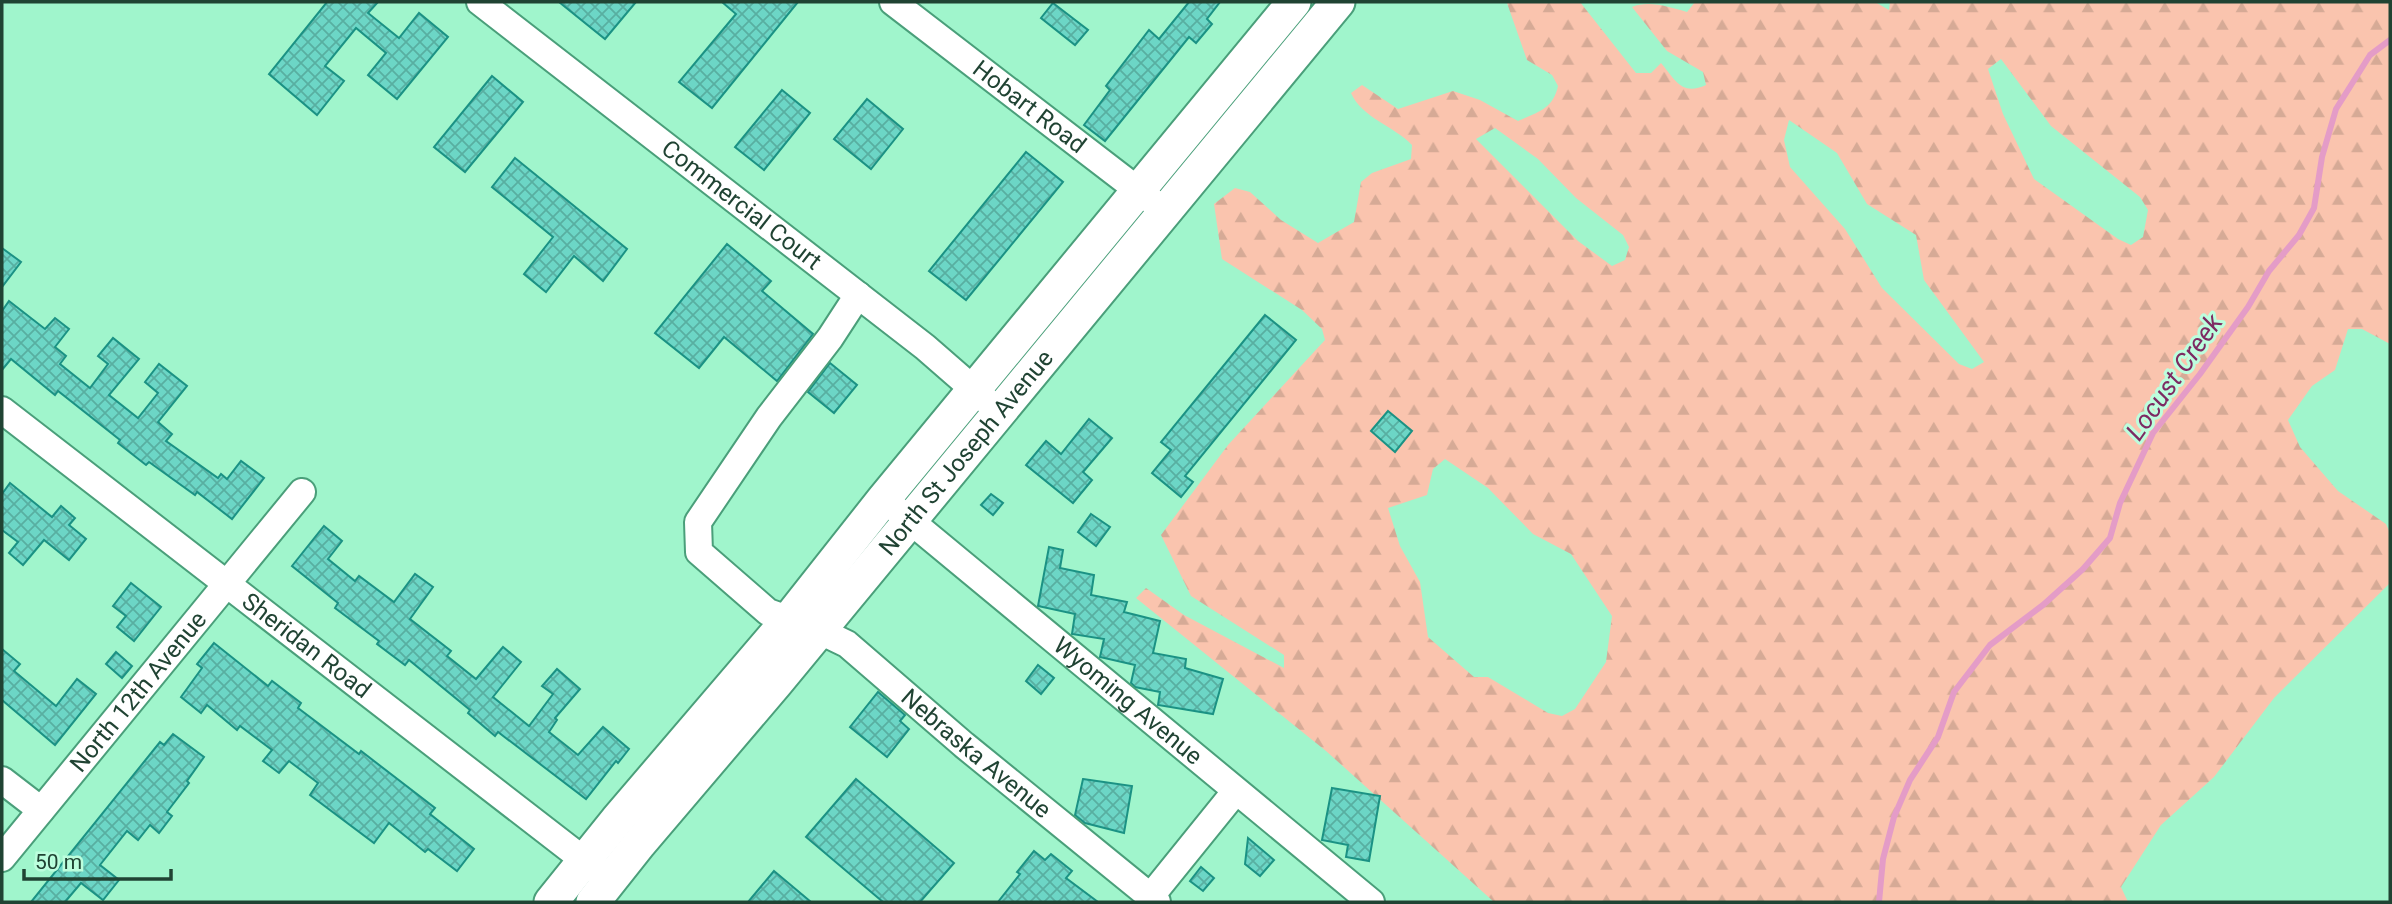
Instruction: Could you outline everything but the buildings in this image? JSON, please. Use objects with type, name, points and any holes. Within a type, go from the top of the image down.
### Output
[{"type":"main road","name":"North St Joseph Avenue","points":[[551,902],[584,862],[804,625],[896,510],[974,390],[1294,2]]},
{"type":"main road","name":"North St Joseph Avenue","points":[[896,510],[999,411],[1338,2]]},
{"type":"main road","name":"North St Joseph Avenue","points":[[602,891],[776,683],[804,625]]},
{"type":"street","name":"Commercial Court","points":[[480,2],[925,347],[999,411]]},
{"type":"street","name":"Hobart Road","points":[[893,2],[1166,212]]},
{"type":"street","name":"Nebraska Avenue","points":[[858,295],[830,338],[769,417],[698,522],[699,552],[768,612],[847,644],[964,745],[1154,899]]},
{"type":"street","name":"Sheridan Road","points":[[2,410],[584,862],[602,891]]},
{"type":"street","name":"North 12th Avenue","points":[[2,858],[302,492]]},
{"type":"street","name":"Wyoming Avenue","points":[[896,510],[1371,902]]},
{"type":"street","points":[[2,780],[41,810]]},
{"type":"street","points":[[1154,899],[1235,792]]},
{"type":"green space","points":[[1580,2],[1636,73],[1651,73],[1661,63],[1680,85],[1691,89],[1706,85],[1703,72],[1667,51],[1632,7],[1652,4],[1687,12],[1695,2],[1875,2],[1889,10],[1890,2],[2390,2],[2390,344],[2362,329],[2348,329],[2335,370],[2312,386],[2288,420],[2300,447],[2338,491],[2386,524],[2390,533],[2390,583],[2274,698],[2214,777],[2161,825],[2121,887],[2128,902],[1494,902],[1326,751],[1136,598],[1146,588],[1184,615],[1284,668],[1284,655],[1191,596],[1161,535],[1228,445],[1325,340],[1322,329],[1302,310],[1222,259],[1214,204],[1235,188],[1250,192],[1281,220],[1318,243],[1354,222],[1361,182],[1372,173],[1411,159],[1412,145],[1356,102],[1351,93],[1362,85],[1398,109],[1453,91],[1480,100],[1518,121],[1544,109],[1556,94],[1558,86],[1552,75],[1527,60],[1507,3]],"holes":[[[2001,59],[2051,126],[2140,197],[2148,210],[2143,237],[2131,245],[2118,239],[2034,179],[2003,114],[1988,69]],[[1789,120],[1837,153],[1867,204],[1916,235],[1924,280],[1984,362],[1972,369],[1959,364],[1882,288],[1845,229],[1790,167],[1784,140]],[[1495,128],[1538,159],[1576,198],[1623,235],[1629,247],[1625,260],[1612,266],[1578,241],[1476,139]],[[1445,459],[1488,488],[1533,534],[1571,554],[1612,616],[1606,662],[1575,709],[1562,716],[1548,713],[1488,677],[1474,677],[1428,637],[1420,582],[1400,546],[1388,508],[1427,495],[1433,469]]]},
{"type":"waterway","name":"Locust Creek","points":[[1879,902],[1883,859],[1894,817],[1910,780],[1938,737],[1954,692],[1990,645],[2043,605],[2083,569],[2110,538],[2120,503],[2153,433],[2200,374],[2248,307],[2269,271],[2299,235],[2314,208],[2322,157],[2336,109],[2370,55],[2390,40]]}]
